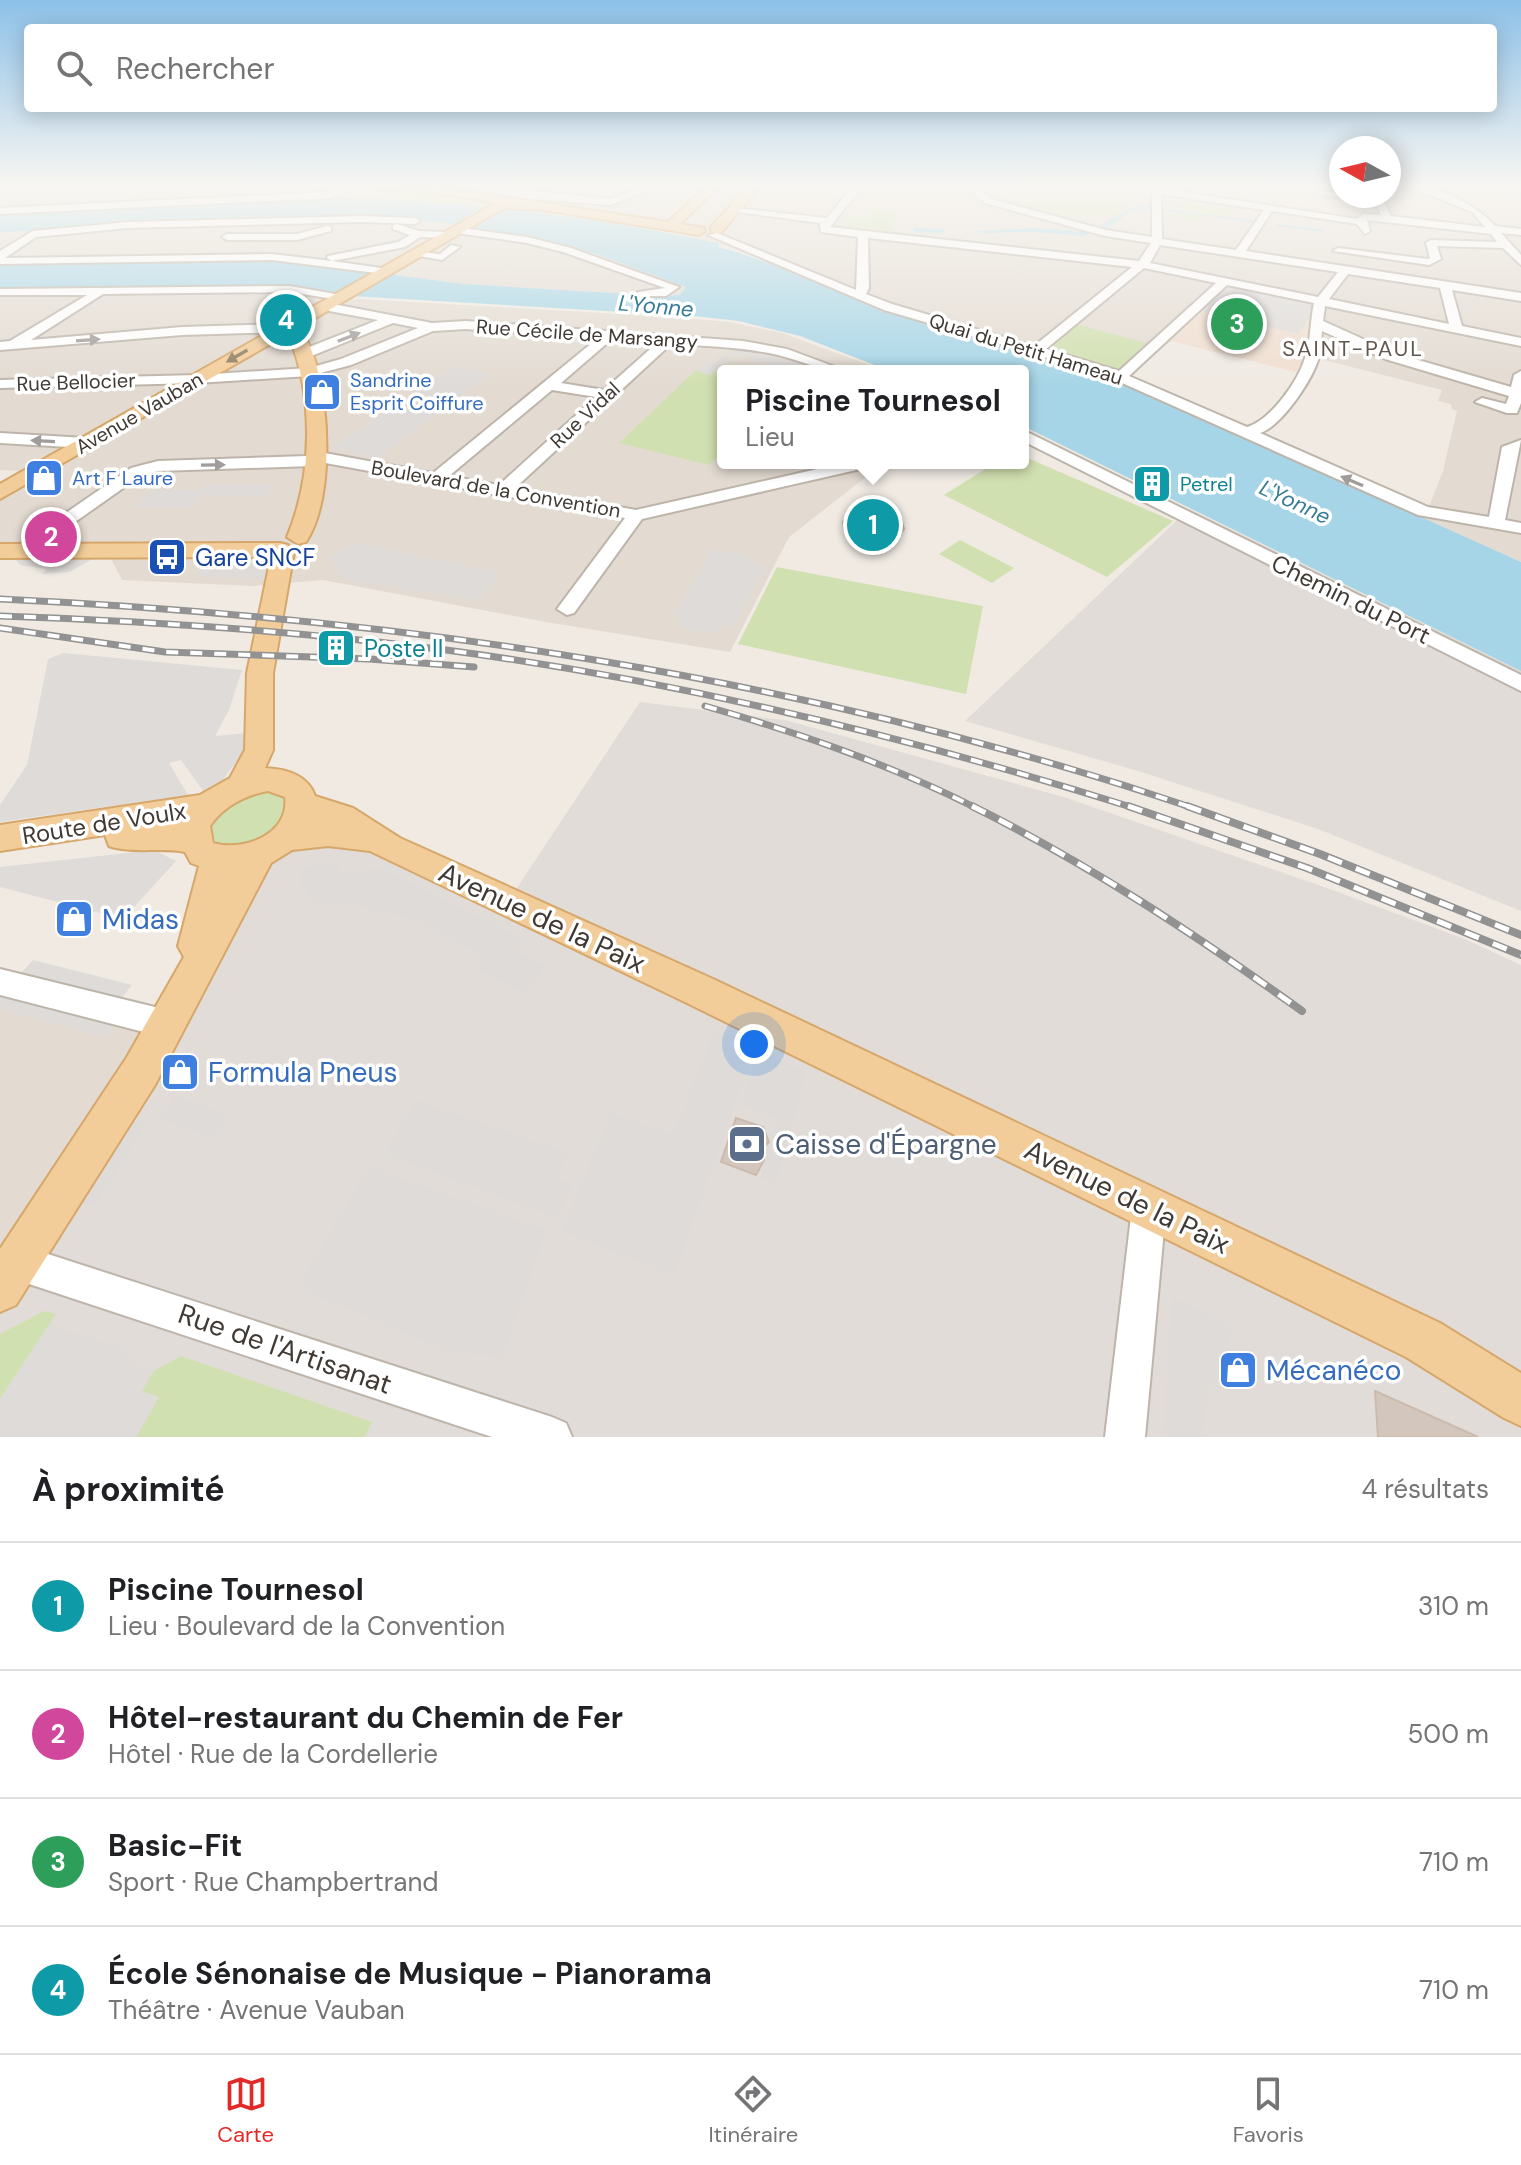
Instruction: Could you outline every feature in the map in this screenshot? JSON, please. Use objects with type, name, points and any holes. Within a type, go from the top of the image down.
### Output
[{"type":"main road","name":"Avenue Vauban","points":[[0,493],[413,254]]},
{"type":"main road","points":[[242,785],[259,750],[260,673],[289,548],[313,493],[315,412],[307,363],[290,327]]},
{"type":"main road","points":[[11,552],[289,548]]},
{"type":"main road","points":[[9,1276],[141,1071],[188,982],[272,846],[300,817],[275,705],[288,601],[289,548]]},
{"type":"main road","points":[[188,982],[206,851],[198,820],[209,806],[242,785],[268,779],[405,854]]},
{"type":"main road","name":"Route de Voulx","points":[[0,838],[209,806]]},
{"type":"main road","name":"Avenue de la Paix","points":[[272,846],[337,833],[405,854],[700,991],[1423,1340],[1521,1401]]},
{"type":"main road","name":"Route de Voulx","points":[[0,851],[119,837],[168,836],[206,851]]},
{"type":"main road","points":[[206,851],[237,861],[272,846]]},
{"type":"street","points":[[233,257],[237,254]]},
{"type":"street","points":[[323,262],[350,254]]},
{"type":"street","points":[[339,256],[407,258],[442,257],[446,254]]},
{"type":"street","points":[[579,254],[673,287],[666,293],[642,294]]},
{"type":"street","name":"Quai du Petit Hameau","points":[[762,254],[859,295],[1120,377],[1424,511],[1521,528]]},
{"type":"street","points":[[859,295],[863,288],[863,254]]},
{"type":"street","points":[[1047,254],[1143,265],[1521,342]]},
{"type":"street","points":[[1037,350],[1143,265],[1149,254]]},
{"type":"street","points":[[1239,254],[1521,297]]},
{"type":"street","points":[[1244,433],[1261,428],[1276,418],[1312,358],[1315,322],[1320,303],[1340,268],[1338,254]]},
{"type":"street","points":[[1363,254],[1429,262],[1436,259],[1434,254]]},
{"type":"street","points":[[0,258],[233,257],[323,262],[382,272]]},
{"type":"street","points":[[1120,377],[1224,282]]},
{"type":"street","points":[[1445,285],[1457,329]]},
{"type":"street","name":"Rue Cécile de Marsangy","points":[[0,292],[290,289],[432,327],[466,325],[731,344],[782,352],[821,365]]},
{"type":"street","points":[[4,348],[100,292]]},
{"type":"street","points":[[307,363],[393,319]]},
{"type":"street","points":[[1315,322],[1346,341],[1390,357],[1519,394]]},
{"type":"street","points":[[4,348],[182,331],[290,327]]},
{"type":"street","name":"Rue Bellocier","points":[[0,384],[197,379],[307,363],[346,362],[432,327]]},
{"type":"street","points":[[437,478],[610,335]]},
{"type":"street","name":"Rue Vidal","points":[[502,491],[667,340]]},
{"type":"street","points":[[1482,402],[1512,410],[1519,394],[1521,375]]},
{"type":"street","points":[[550,385],[606,395]]},
{"type":"street","points":[[0,438],[86,443]]},
{"type":"street","name":"Chemin du Port","points":[[1029,438],[1521,684]]},
{"type":"street","points":[[1496,524],[1510,447],[1521,445]]},
{"type":"street","name":"Boulevard de la Convention","points":[[11,552],[137,471],[158,466],[313,458],[636,515],[839,469]]},
{"type":"street","points":[[567,609],[636,515]]},
{"type":"street","points":[[0,982],[167,1024]]},
{"type":"street","points":[[1125,1437],[1149,1208]]},
{"type":"street","name":"Rue de l'Artisanat","points":[[9,1276],[552,1437]]},
{"type":"shaded area","points":[[0,254],[593,254],[686,287],[680,295],[663,296],[464,284],[255,260],[0,264]]},
{"type":"shaded area","points":[[747,254],[1521,254],[1521,562],[1420,517],[1430,504],[1443,471],[1457,411],[1452,409],[1451,404],[1438,401],[1442,390],[1308,356],[1313,303],[1221,282],[1171,341],[1121,382],[869,303]]},
{"type":"shaded area","points":[[1221,282],[1315,303],[1309,318],[1308,356],[1296,372],[1171,341]]},
{"type":"shaded area","points":[[1225,285],[1313,303],[1309,318],[1298,334],[1202,311]]},
{"type":"shaded area","points":[[297,291],[345,298],[730,322],[782,333],[870,365],[717,365],[717,469],[876,469],[789,537],[730,652],[546,622],[323,580],[252,586],[122,580],[106,549],[0,546],[0,482],[18,471],[0,470],[0,294]]},
{"type":"shaded area","points":[[736,349],[801,365],[774,365],[736,354],[722,365],[717,365],[717,369],[710,375],[697,371],[707,363],[715,364]]},
{"type":"shaded area","points":[[453,367],[491,373],[377,458],[332,448]]},
{"type":"shaded area","points":[[206,484],[274,484],[264,497],[203,495],[191,508],[134,507],[153,490],[199,491]]},
{"type":"shaded area","points":[[1189,509],[1521,671],[1521,911],[1318,829],[1138,771],[965,721]]},
{"type":"shaded area","points":[[360,544],[500,573],[479,600],[340,579],[342,572],[329,558],[348,546]]},
{"type":"shaded area","points":[[712,549],[748,556],[755,563],[766,565],[733,628],[721,626],[713,634],[681,628],[677,625],[681,617],[675,615]]},
{"type":"shaded area","points":[[13,556],[76,559],[98,556],[69,572],[42,574],[47,569],[20,565]]},
{"type":"shaded area","points":[[212,559],[270,562],[266,580],[196,576]]},
{"type":"shaded area","points":[[63,653],[242,670],[229,710],[215,736],[247,733],[245,750],[222,781],[203,791],[181,760],[169,763],[188,795],[0,822],[0,805],[27,765],[48,659]]},
{"type":"shaded area","points":[[640,702],[785,720],[1064,797],[1330,889],[1462,938],[1521,965],[1521,1437],[0,1437],[0,1276],[261,861],[329,837],[509,900]]},
{"type":"shaded area","points":[[154,850],[176,861],[123,919],[0,887],[0,867]]},
{"type":"shaded area","points":[[339,862],[338,875],[380,868],[523,938],[518,952],[545,966],[526,993],[478,970],[487,957],[415,919],[341,902],[313,902],[299,880],[302,868]]},
{"type":"shaded area","points":[[33,960],[132,985],[112,1010],[124,1014],[106,1038],[0,1009],[0,982],[11,984]]},
{"type":"shaded area","points":[[0,998],[148,1033],[0,1275]]},
{"type":"shaded area","points":[[715,1029],[756,1044],[674,1275],[562,1231],[611,1113],[674,1134]]},
{"type":"shaded area","points":[[759,1049],[806,1073],[775,1184],[760,1178],[778,1119],[740,1105]]},
{"type":"shaded area","points":[[175,1096],[230,1116],[214,1138],[158,1118]]},
{"type":"shaded area","points":[[416,1100],[568,1153],[557,1178],[573,1184],[558,1218],[385,1154]]},
{"type":"shaded area","points":[[132,1120],[147,1122],[95,1206],[79,1203]]},
{"type":"shaded area","points":[[370,1167],[546,1230],[502,1358],[449,1351],[312,1294],[303,1279]]},
{"type":"shaded area","points":[[1172,1297],[1231,1327],[1225,1384],[1210,1378],[1203,1432],[1211,1437],[1163,1437]]},
{"type":"shaded area","points":[[49,1325],[126,1349],[133,1364],[154,1371],[142,1391],[159,1397],[136,1437],[0,1437],[0,1399]]},
{"type":"green space","points":[[1077,325],[1151,344],[1122,371],[1047,349]]},
{"type":"green space","points":[[696,370],[710,375],[717,372],[717,458],[709,465],[619,443]]},
{"type":"green space","points":[[1029,459],[1173,521],[1107,577],[944,495],[985,469],[1029,469]]},
{"type":"green space","points":[[960,540],[1014,568],[992,583],[939,554]]},
{"type":"green space","points":[[777,567],[983,606],[966,694],[738,644]]},
{"type":"green space","points":[[259,790],[280,792],[286,798],[288,811],[285,822],[277,832],[254,844],[240,847],[216,842],[212,823],[222,807],[240,796]]},
{"type":"green space","points":[[44,1311],[56,1314],[0,1399],[0,1334]]},
{"type":"green space","points":[[181,1356],[372,1422],[365,1437],[136,1437],[159,1397],[141,1391],[154,1371]]},
{"type":"water","name":"L'Yonne","points":[[596,254],[741,254],[869,303],[1059,360],[1121,382],[1521,562],[1521,671],[1029,429],[1029,365],[875,365],[800,336],[739,321],[694,316],[351,296],[289,287],[0,288],[0,264],[255,260],[464,284],[663,296],[680,295],[686,287]]},
{"type":"building","points":[[874,508],[901,519],[904,529],[898,537],[886,542],[869,543],[854,539],[845,532],[843,522],[847,515]]},
{"type":"building","name":"Caisse d'Épargne","points":[[736,1118],[763,1127],[769,1142],[764,1147],[764,1160],[756,1175],[721,1162]]},
{"type":"building","points":[[1375,1391],[1478,1437],[1378,1437]]},
{"type":"railway","points":[[0,599],[303,621],[454,639],[604,662],[753,689],[901,723],[1048,762],[1189,807]]},
{"type":"railway","points":[[0,616],[279,632],[390,643],[534,663],[793,714],[964,758],[1132,807]]},
{"type":"railway","points":[[0,628],[165,652],[369,659],[474,667]]},
{"type":"railway","points":[[705,706],[843,751],[910,777],[975,807]]},
{"type":"railway","points":[[1128,806],[1132,807]]},
{"type":"railway","points":[[975,807],[1058,852],[1141,902],[1302,1011]]},
{"type":"railway","points":[[1132,807],[1307,868],[1521,955]]},
{"type":"railway","points":[[1189,807],[1320,854],[1521,935]]},
{"type":"place","name":"École Sénonaise de Musique - Pianorama","points":[[286,320]]},
{"type":"place","name":"Basic-Fit","points":[[1237,324]]},
{"type":"place","name":"Sandrine Esprit Coiffure","points":[[322,392]]},
{"type":"place","name":"Art F Laure","points":[[44,478]]},
{"type":"place","name":"Petrel","points":[[1152,484]]},
{"type":"place","name":"Piscine Tournesol","points":[[873,525]]},
{"type":"place","name":"Hôtel-restaurant du Chemin de Fer","points":[[51,537]]},
{"type":"place","name":"Gare SNCF","points":[[167,557]]},
{"type":"place","name":"Poste II","points":[[336,648]]},
{"type":"place","name":"Midas","points":[[74,919]]},
{"type":"place","name":"Formula Pneus","points":[[180,1072]]},
{"type":"place","name":"Caisse d'Épargne","points":[[747,1144]]},
{"type":"place","name":"Mécanéco","points":[[1238,1370]]},
{"type":"district","name":"SAINT-PAUL","points":[[1353,348]]}]
